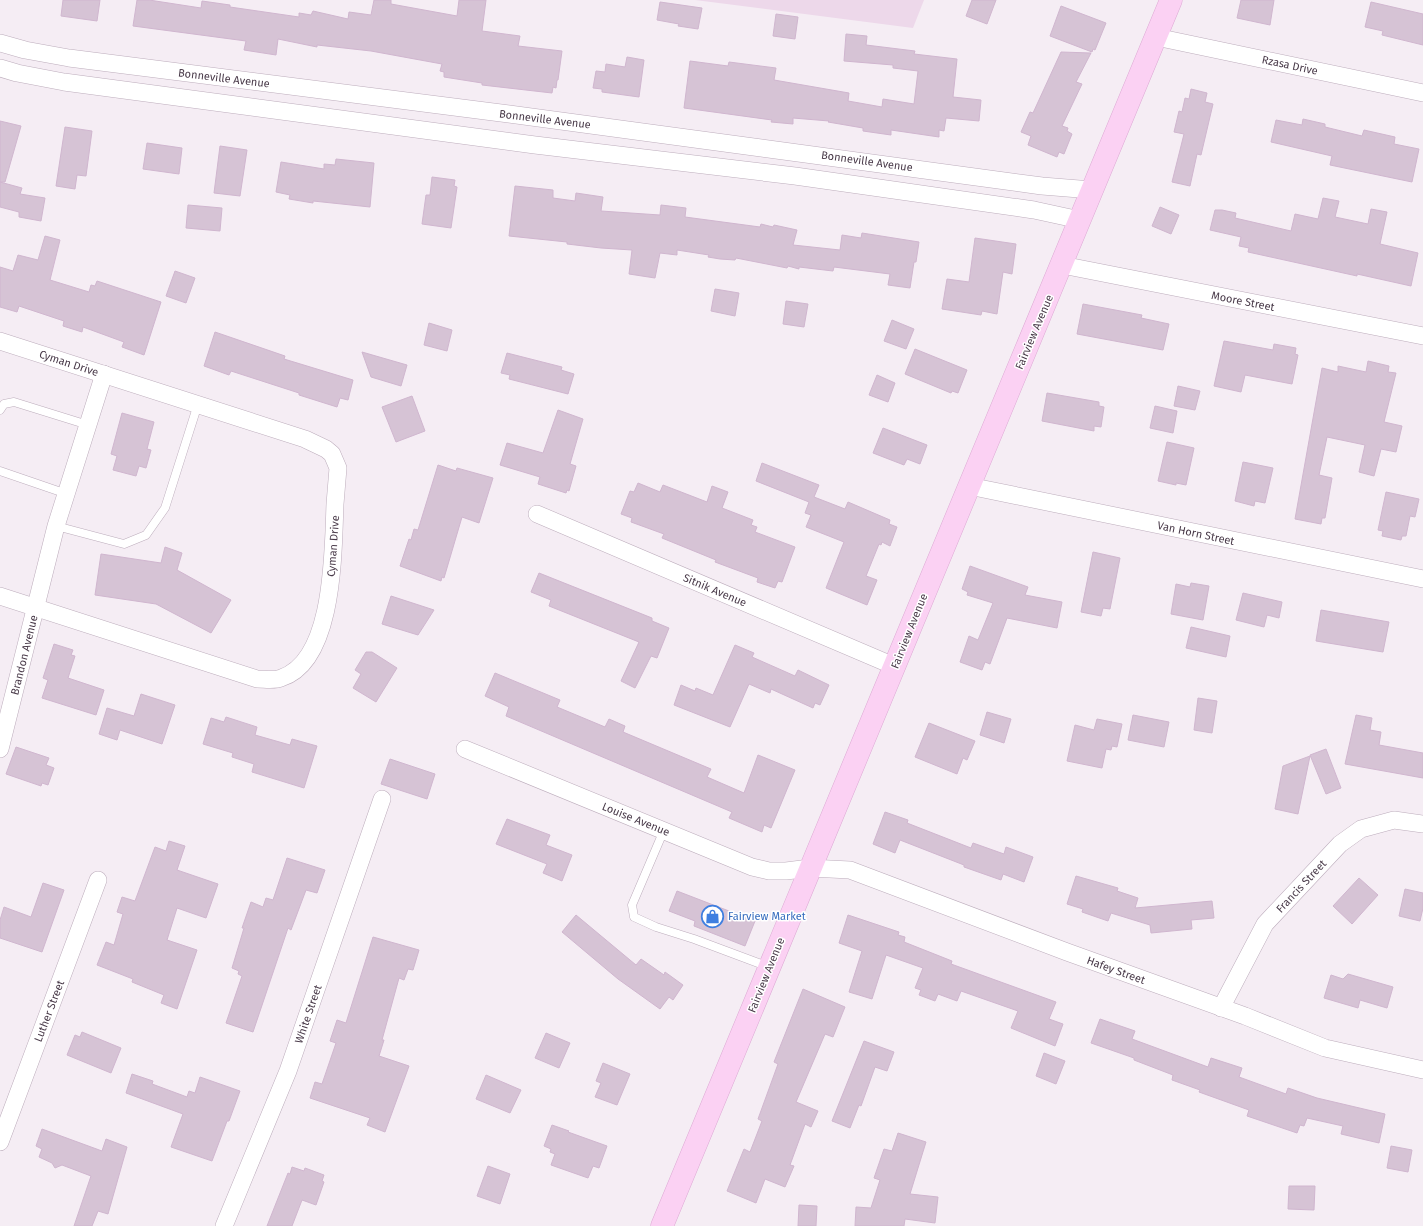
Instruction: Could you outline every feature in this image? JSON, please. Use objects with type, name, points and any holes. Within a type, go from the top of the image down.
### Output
[{"type":"main road","name":"Fairview Avenue","points":[[662,1226],[1171,0]]},
{"type":"street","name":"Rzasa Drive","points":[[1156,37],[1423,93]]},
{"type":"street","name":"Bonneville Avenue","points":[[0,43],[25,50],[69,58],[509,114],[1042,186],[1092,190]]},
{"type":"street","points":[[0,68],[17,73],[64,82],[527,144],[795,176],[1034,210],[1080,220]]},
{"type":"street","name":"Moore Street","points":[[1062,265],[1423,336]]},
{"type":"street","name":"Cyman Drive","points":[[0,341],[304,439],[326,449],[332,454],[338,468],[332,575],[322,625],[317,642],[309,656],[292,673],[281,678],[257,679],[0,596]]},
{"type":"street","name":"Brandon Avenue","points":[[0,749],[56,526],[104,374]]},
{"type":"street","name":"Van Horn Street","points":[[969,486],[1423,579]]},
{"type":"street","name":"Sitnik Avenue","points":[[537,514],[894,666]]},
{"type":"street","name":"Louise Avenue","points":[[465,749],[752,867],[769,871],[786,871],[810,868]]},
{"type":"street","name":"White Street","points":[[224,1226],[288,1071],[382,799]]},
{"type":"street","name":"Francis Street","points":[[1221,1008],[1265,924],[1340,844],[1361,829],[1394,820],[1423,824]]},
{"type":"street","name":"Hafey Street","points":[[810,868],[850,870],[863,874],[1325,1048],[1423,1070]]},
{"type":"street","name":"Luther Street","points":[[0,1142],[98,880]]},
{"type":"lane","points":[[0,410],[4,404],[14,402],[88,425]]},
{"type":"lane","points":[[56,526],[124,544],[146,535],[165,508],[198,404]]},
{"type":"lane","points":[[0,471],[67,494]]},
{"type":"lane","points":[[664,830],[632,905],[634,917],[656,927],[694,939],[769,967]]},
{"type":"shaded area","points":[[695,0],[924,0],[913,28]]},
{"type":"building","points":[[63,0],[100,0],[97,21],[61,16]]},
{"type":"building","points":[[137,0],[149,0],[201,8],[202,1],[230,5],[230,7],[299,17],[299,13],[311,15],[313,11],[348,19],[349,12],[371,15],[374,0],[391,0],[391,4],[457,16],[459,0],[486,0],[482,31],[520,36],[518,46],[562,51],[558,80],[556,88],[553,87],[552,93],[482,85],[482,83],[444,77],[444,72],[440,71],[442,64],[371,51],[317,45],[317,47],[278,39],[276,55],[244,50],[246,41],[133,26]]},
{"type":"building","points":[[972,0],[996,0],[987,24],[966,16]]},
{"type":"building","points":[[1241,0],[1274,0],[1270,25],[1237,18]]},
{"type":"building","points":[[660,2],[702,8],[698,29],[678,26],[679,24],[657,20]]},
{"type":"building","points":[[1371,2],[1423,14],[1423,45],[1382,35],[1383,31],[1365,27]]},
{"type":"building","points":[[1061,6],[1106,23],[1095,50],[1093,49],[1092,52],[1050,36]]},
{"type":"building","points":[[776,14],[798,17],[795,39],[773,36]]},
{"type":"building","points":[[846,34],[867,36],[866,45],[915,51],[914,54],[957,59],[953,97],[981,100],[979,121],[946,118],[944,131],[939,130],[939,137],[891,130],[891,135],[863,131],[863,128],[828,122],[829,121],[793,118],[793,124],[771,122],[772,120],[684,108],[690,61],[728,66],[729,62],[776,68],[774,80],[849,93],[848,101],[882,107],[883,99],[914,104],[918,71],[893,68],[893,65],[844,61]]},
{"type":"building","points":[[1061,52],[1091,53],[1076,82],[1082,84],[1062,126],[1068,128],[1067,131],[1072,134],[1064,154],[1059,152],[1057,157],[1028,145],[1031,136],[1021,132],[1030,112],[1033,113]]},
{"type":"building","points":[[627,57],[644,60],[639,97],[602,92],[602,89],[593,88],[596,71],[605,72],[606,64],[625,67]]},
{"type":"building","points":[[1191,89],[1207,93],[1205,102],[1213,104],[1201,155],[1197,154],[1190,186],[1172,182],[1184,134],[1174,132],[1179,111],[1182,112],[1185,98],[1189,99]]},
{"type":"building","points":[[1303,119],[1325,124],[1325,127],[1362,136],[1364,130],[1395,137],[1394,144],[1419,149],[1412,182],[1330,165],[1332,156],[1271,142],[1276,120],[1302,125]]},
{"type":"building","points":[[0,121],[21,126],[5,182],[0,182]]},
{"type":"building","points":[[65,127],[92,131],[86,176],[77,175],[75,189],[56,186]]},
{"type":"building","points":[[147,143],[182,148],[179,174],[143,169]]},
{"type":"building","points":[[220,146],[247,150],[240,196],[214,193]]},
{"type":"building","points":[[336,159],[374,163],[370,207],[313,201],[313,203],[289,199],[290,195],[276,192],[281,162],[324,169],[324,164],[335,165]]},
{"type":"building","points":[[432,177],[455,180],[454,186],[457,187],[451,228],[422,224],[426,195],[430,195]]},
{"type":"building","points":[[0,182],[22,188],[20,194],[45,198],[41,221],[19,217],[19,212],[0,207]]},
{"type":"building","points":[[515,186],[553,190],[553,198],[575,201],[576,193],[603,197],[601,211],[660,215],[661,205],[686,208],[685,217],[760,227],[761,224],[773,227],[774,225],[797,230],[793,245],[840,250],[842,235],[861,238],[862,233],[919,242],[916,262],[914,262],[910,288],[888,285],[890,274],[834,267],[833,271],[799,267],[799,269],[788,266],[787,268],[736,258],[735,260],[720,259],[708,257],[709,255],[677,250],[677,255],[660,253],[655,278],[629,274],[632,250],[601,248],[567,244],[567,242],[509,236]]},
{"type":"building","points":[[1323,198],[1339,201],[1335,217],[1368,224],[1371,209],[1387,212],[1380,244],[1418,253],[1411,286],[1357,274],[1357,276],[1248,252],[1249,248],[1239,246],[1241,237],[1210,230],[1215,210],[1222,210],[1236,213],[1235,218],[1291,231],[1295,214],[1318,219]]},
{"type":"building","points":[[188,205],[222,208],[220,231],[186,228]]},
{"type":"building","points":[[1160,207],[1179,215],[1171,234],[1152,226]]},
{"type":"building","points":[[45,236],[60,240],[50,280],[89,292],[91,285],[95,286],[97,281],[161,302],[144,355],[122,347],[124,342],[83,327],[82,332],[63,326],[64,321],[19,306],[17,312],[0,307],[0,267],[13,271],[18,255],[38,260]]},
{"type":"building","points":[[975,238],[1016,244],[1012,274],[1003,272],[997,314],[982,311],[981,315],[942,309],[947,279],[969,282]]},
{"type":"building","points":[[175,271],[195,278],[186,303],[166,296]]},
{"type":"building","points":[[715,289],[739,293],[735,316],[711,311]]},
{"type":"building","points":[[786,301],[808,304],[804,327],[783,324]]},
{"type":"building","points":[[1083,304],[1142,315],[1141,318],[1169,324],[1163,350],[1077,334]]},
{"type":"building","points":[[892,320],[914,329],[906,349],[884,341]]},
{"type":"building","points":[[429,323],[452,330],[447,351],[424,345]]},
{"type":"building","points":[[215,332],[285,356],[284,359],[353,380],[348,400],[340,398],[337,407],[231,371],[229,375],[204,366]]},
{"type":"building","points":[[1224,341],[1273,350],[1274,344],[1296,348],[1295,354],[1298,355],[1292,384],[1245,375],[1241,392],[1214,386]]},
{"type":"building","points":[[915,349],[967,370],[958,393],[952,391],[951,393],[905,374]]},
{"type":"building","points":[[362,352],[407,365],[401,386],[371,377]]},
{"type":"building","points":[[507,353],[562,367],[561,370],[574,374],[568,394],[509,379],[510,375],[501,373]]},
{"type":"building","points":[[1368,361],[1389,366],[1388,372],[1396,373],[1384,422],[1402,426],[1396,452],[1381,449],[1374,476],[1359,472],[1365,445],[1327,437],[1319,475],[1332,478],[1325,518],[1322,518],[1321,524],[1295,519],[1322,368],[1338,372],[1338,366],[1366,372]]},
{"type":"building","points":[[877,375],[895,383],[888,402],[869,395]]},
{"type":"building","points":[[1178,386],[1200,391],[1195,410],[1174,406]]},
{"type":"building","points":[[1047,393],[1099,402],[1099,406],[1104,407],[1101,427],[1094,426],[1094,431],[1042,421]]},
{"type":"building","points":[[412,396],[425,431],[396,442],[382,407]]},
{"type":"building","points":[[1155,406],[1177,411],[1173,433],[1150,428]]},
{"type":"building","points":[[558,410],[583,419],[570,464],[576,466],[569,491],[567,490],[566,493],[538,484],[540,477],[500,465],[507,443],[543,453]]},
{"type":"building","points":[[122,413],[154,422],[147,449],[151,450],[146,468],[139,466],[136,476],[113,470],[117,456],[111,454]]},
{"type":"building","points":[[883,428],[927,445],[920,464],[907,459],[904,465],[873,453]]},
{"type":"building","points":[[1167,442],[1194,448],[1186,485],[1176,483],[1176,485],[1158,481]]},
{"type":"building","points":[[1243,462],[1273,468],[1265,503],[1255,501],[1254,506],[1235,501]]},
{"type":"building","points":[[762,463],[819,485],[814,497],[845,509],[848,502],[890,520],[889,524],[897,527],[890,546],[882,542],[881,545],[879,544],[866,576],[877,580],[867,605],[826,588],[844,542],[806,527],[811,515],[805,513],[809,502],[756,481]]},
{"type":"building","points":[[438,465],[456,471],[457,468],[493,478],[479,523],[462,517],[444,578],[442,577],[441,581],[400,566],[414,529],[418,530]]},
{"type":"building","points":[[638,483],[660,492],[663,485],[707,502],[712,486],[728,492],[722,508],[753,520],[751,525],[757,527],[755,532],[795,547],[782,582],[778,581],[775,588],[757,582],[758,578],[715,562],[716,560],[662,538],[664,534],[631,522],[632,518],[621,514],[630,491],[634,492]]},
{"type":"building","points":[[1386,492],[1419,499],[1415,517],[1410,516],[1406,536],[1402,536],[1401,540],[1382,536],[1383,531],[1378,530]]},
{"type":"building","points":[[165,547],[182,553],[177,570],[231,600],[211,633],[156,604],[95,595],[101,554],[161,563]]},
{"type":"building","points":[[1093,552],[1120,558],[1110,609],[1103,608],[1101,616],[1081,612]]},
{"type":"building","points":[[970,566],[1028,587],[1025,595],[1062,602],[1057,628],[1007,618],[990,664],[985,662],[982,670],[960,662],[969,636],[978,640],[993,603],[967,595],[968,592],[962,589]]},
{"type":"building","points":[[539,573],[652,618],[652,621],[669,628],[657,658],[651,656],[635,688],[621,681],[639,642],[549,606],[551,600],[531,592]]},
{"type":"building","points":[[1191,583],[1209,586],[1203,620],[1171,614],[1176,584],[1190,587]]},
{"type":"building","points":[[1243,593],[1282,602],[1279,618],[1267,615],[1264,627],[1236,620]]},
{"type":"building","points":[[391,596],[434,610],[418,635],[382,624]]},
{"type":"building","points":[[1321,610],[1389,622],[1383,652],[1316,641]]},
{"type":"building","points":[[1191,627],[1230,636],[1226,657],[1186,648]]},
{"type":"building","points":[[54,644],[73,650],[71,655],[75,656],[68,678],[104,690],[96,715],[42,698],[48,680],[43,678]]},
{"type":"building","points":[[735,645],[754,653],[752,657],[795,676],[798,670],[829,685],[820,705],[815,703],[813,708],[771,689],[770,693],[749,684],[730,727],[674,705],[681,685],[695,691],[696,688],[713,695]]},
{"type":"building","points":[[366,652],[372,652],[397,668],[376,702],[353,688],[361,674],[355,670]]},
{"type":"building","points":[[495,673],[560,700],[557,707],[605,727],[609,719],[625,726],[623,732],[711,769],[707,777],[744,793],[758,755],[795,770],[771,828],[764,825],[762,832],[729,818],[732,812],[506,716],[509,707],[485,696]]},
{"type":"building","points":[[141,694],[175,705],[162,744],[120,730],[117,740],[99,734],[107,708],[134,716]]},
{"type":"building","points":[[1198,698],[1217,701],[1212,733],[1194,730]]},
{"type":"building","points":[[987,712],[1011,719],[1004,743],[980,735]]},
{"type":"building","points":[[1133,715],[1169,722],[1164,747],[1128,740]]},
{"type":"building","points":[[1356,715],[1372,718],[1370,730],[1381,732],[1379,745],[1423,753],[1423,778],[1345,764]]},
{"type":"building","points":[[226,717],[257,727],[255,735],[290,745],[292,739],[317,746],[304,788],[252,772],[254,764],[232,757],[233,753],[203,744],[211,718],[224,722]]},
{"type":"building","points":[[1097,719],[1122,724],[1117,747],[1112,746],[1111,750],[1106,749],[1102,768],[1067,761],[1075,725],[1094,730]]},
{"type":"building","points":[[929,723],[975,741],[967,760],[963,758],[957,774],[915,757]]},
{"type":"building","points":[[16,747],[49,758],[46,765],[54,768],[48,785],[42,783],[41,786],[6,774]]},
{"type":"building","points":[[1326,749],[1341,788],[1326,794],[1310,755]]},
{"type":"building","points":[[1310,756],[1298,814],[1275,809],[1283,766]]},
{"type":"building","points":[[390,759],[435,774],[427,799],[381,784]]},
{"type":"building","points":[[885,812],[908,820],[907,823],[971,848],[973,843],[1004,854],[1006,847],[1033,857],[1024,882],[1003,874],[1001,880],[964,867],[964,865],[900,840],[895,853],[873,844]]},
{"type":"building","points":[[507,819],[550,835],[546,845],[572,855],[562,881],[543,873],[547,864],[496,844]]},
{"type":"building","points":[[169,841],[185,846],[177,870],[218,884],[206,918],[177,908],[167,940],[197,950],[177,1009],[161,1003],[164,995],[132,982],[133,979],[97,965],[106,942],[114,945],[123,914],[117,912],[122,897],[135,901],[155,847],[166,851]]},
{"type":"building","points":[[287,858],[325,870],[317,893],[306,890],[291,930],[288,928],[253,1032],[226,1023],[242,976],[238,974],[239,971],[232,968],[244,928],[242,928],[251,902],[263,907],[266,898],[273,900]]},
{"type":"building","points":[[1076,876],[1118,888],[1117,891],[1138,898],[1135,908],[1212,901],[1214,918],[1191,920],[1192,929],[1151,933],[1150,925],[1111,913],[1108,921],[1082,912],[1083,909],[1067,904]]},
{"type":"building","points":[[1359,878],[1378,895],[1352,924],[1333,906]]},
{"type":"building","points":[[43,883],[64,890],[42,952],[0,938],[0,920],[4,907],[31,917]]},
{"type":"building","points":[[1405,889],[1423,893],[1423,908],[1420,921],[1399,916]]},
{"type":"building","name":"Fairview Market","points":[[677,891],[755,921],[745,946],[694,926],[695,921],[669,911]]},
{"type":"building","points":[[576,915],[636,965],[641,959],[664,975],[665,972],[683,985],[673,1000],[669,997],[660,1009],[618,979],[562,932]]},
{"type":"building","points":[[848,915],[899,932],[898,935],[905,937],[904,942],[952,961],[951,964],[1056,1002],[1049,1019],[1063,1024],[1055,1046],[1011,1028],[1018,1011],[961,991],[957,1001],[938,994],[935,1001],[919,995],[921,990],[915,988],[923,968],[886,955],[872,999],[849,992],[862,951],[839,943]]},
{"type":"building","points":[[373,937],[419,950],[413,970],[408,969],[404,980],[399,978],[379,1056],[409,1066],[385,1132],[367,1125],[370,1118],[310,1098],[315,1082],[322,1084],[336,1043],[330,1041],[337,1020],[346,1023]]},
{"type":"building","points":[[1348,974],[1393,987],[1387,1008],[1360,1000],[1358,1008],[1324,998],[1331,975],[1343,979]]},
{"type":"building","points":[[803,989],[845,1007],[833,1037],[825,1034],[796,1102],[818,1111],[811,1127],[805,1124],[790,1165],[794,1166],[785,1187],[765,1179],[756,1203],[727,1191],[744,1149],[750,1152],[762,1121],[758,1119],[778,1064],[774,1062]]},
{"type":"building","points":[[1100,1019],[1135,1031],[1132,1039],[1208,1067],[1211,1058],[1242,1068],[1239,1077],[1286,1094],[1288,1088],[1317,1098],[1385,1114],[1379,1143],[1341,1134],[1343,1126],[1307,1118],[1304,1126],[1300,1125],[1297,1133],[1247,1116],[1249,1110],[1199,1092],[1200,1090],[1172,1080],[1173,1075],[1134,1060],[1134,1058],[1091,1043]]},
{"type":"building","points":[[82,1032],[121,1048],[111,1073],[67,1055],[75,1035],[80,1037]]},
{"type":"building","points":[[546,1033],[570,1043],[559,1068],[535,1058]]},
{"type":"building","points":[[864,1041],[894,1052],[887,1071],[875,1067],[861,1106],[859,1105],[850,1128],[832,1121]]},
{"type":"building","points":[[1044,1053],[1065,1061],[1056,1084],[1036,1076]]},
{"type":"building","points":[[603,1063],[630,1074],[617,1105],[595,1097],[601,1083],[596,1081]]},
{"type":"building","points":[[132,1074],[153,1081],[152,1084],[187,1097],[189,1091],[195,1093],[200,1077],[240,1091],[212,1161],[171,1147],[183,1114],[126,1093]]},
{"type":"building","points":[[486,1075],[521,1090],[510,1113],[476,1099]]},
{"type":"building","points":[[552,1125],[607,1146],[599,1168],[593,1166],[588,1178],[551,1165],[555,1154],[550,1152],[551,1149],[544,1146]]},
{"type":"building","points":[[42,1129],[102,1151],[106,1139],[127,1147],[108,1214],[98,1211],[92,1226],[74,1226],[91,1176],[62,1165],[55,1168],[52,1163],[39,1157],[42,1149],[36,1146]]},
{"type":"building","points":[[898,1133],[926,1142],[910,1194],[938,1197],[935,1223],[905,1219],[904,1226],[855,1226],[856,1207],[871,1208],[880,1180],[874,1178],[884,1149],[892,1151]]},
{"type":"building","points":[[1391,1146],[1412,1150],[1408,1172],[1387,1168]]},
{"type":"building","points":[[488,1166],[510,1174],[500,1204],[477,1196]]},
{"type":"building","points":[[292,1167],[304,1171],[305,1168],[324,1175],[322,1181],[324,1182],[316,1205],[302,1200],[292,1226],[267,1226],[288,1173],[290,1174]]},
{"type":"building","points":[[1289,1186],[1315,1186],[1314,1210],[1288,1209]]},
{"type":"building","points":[[799,1205],[817,1206],[816,1226],[798,1226]]},
{"type":"place","name":"Fairview Market","points":[[712,916]]}]
